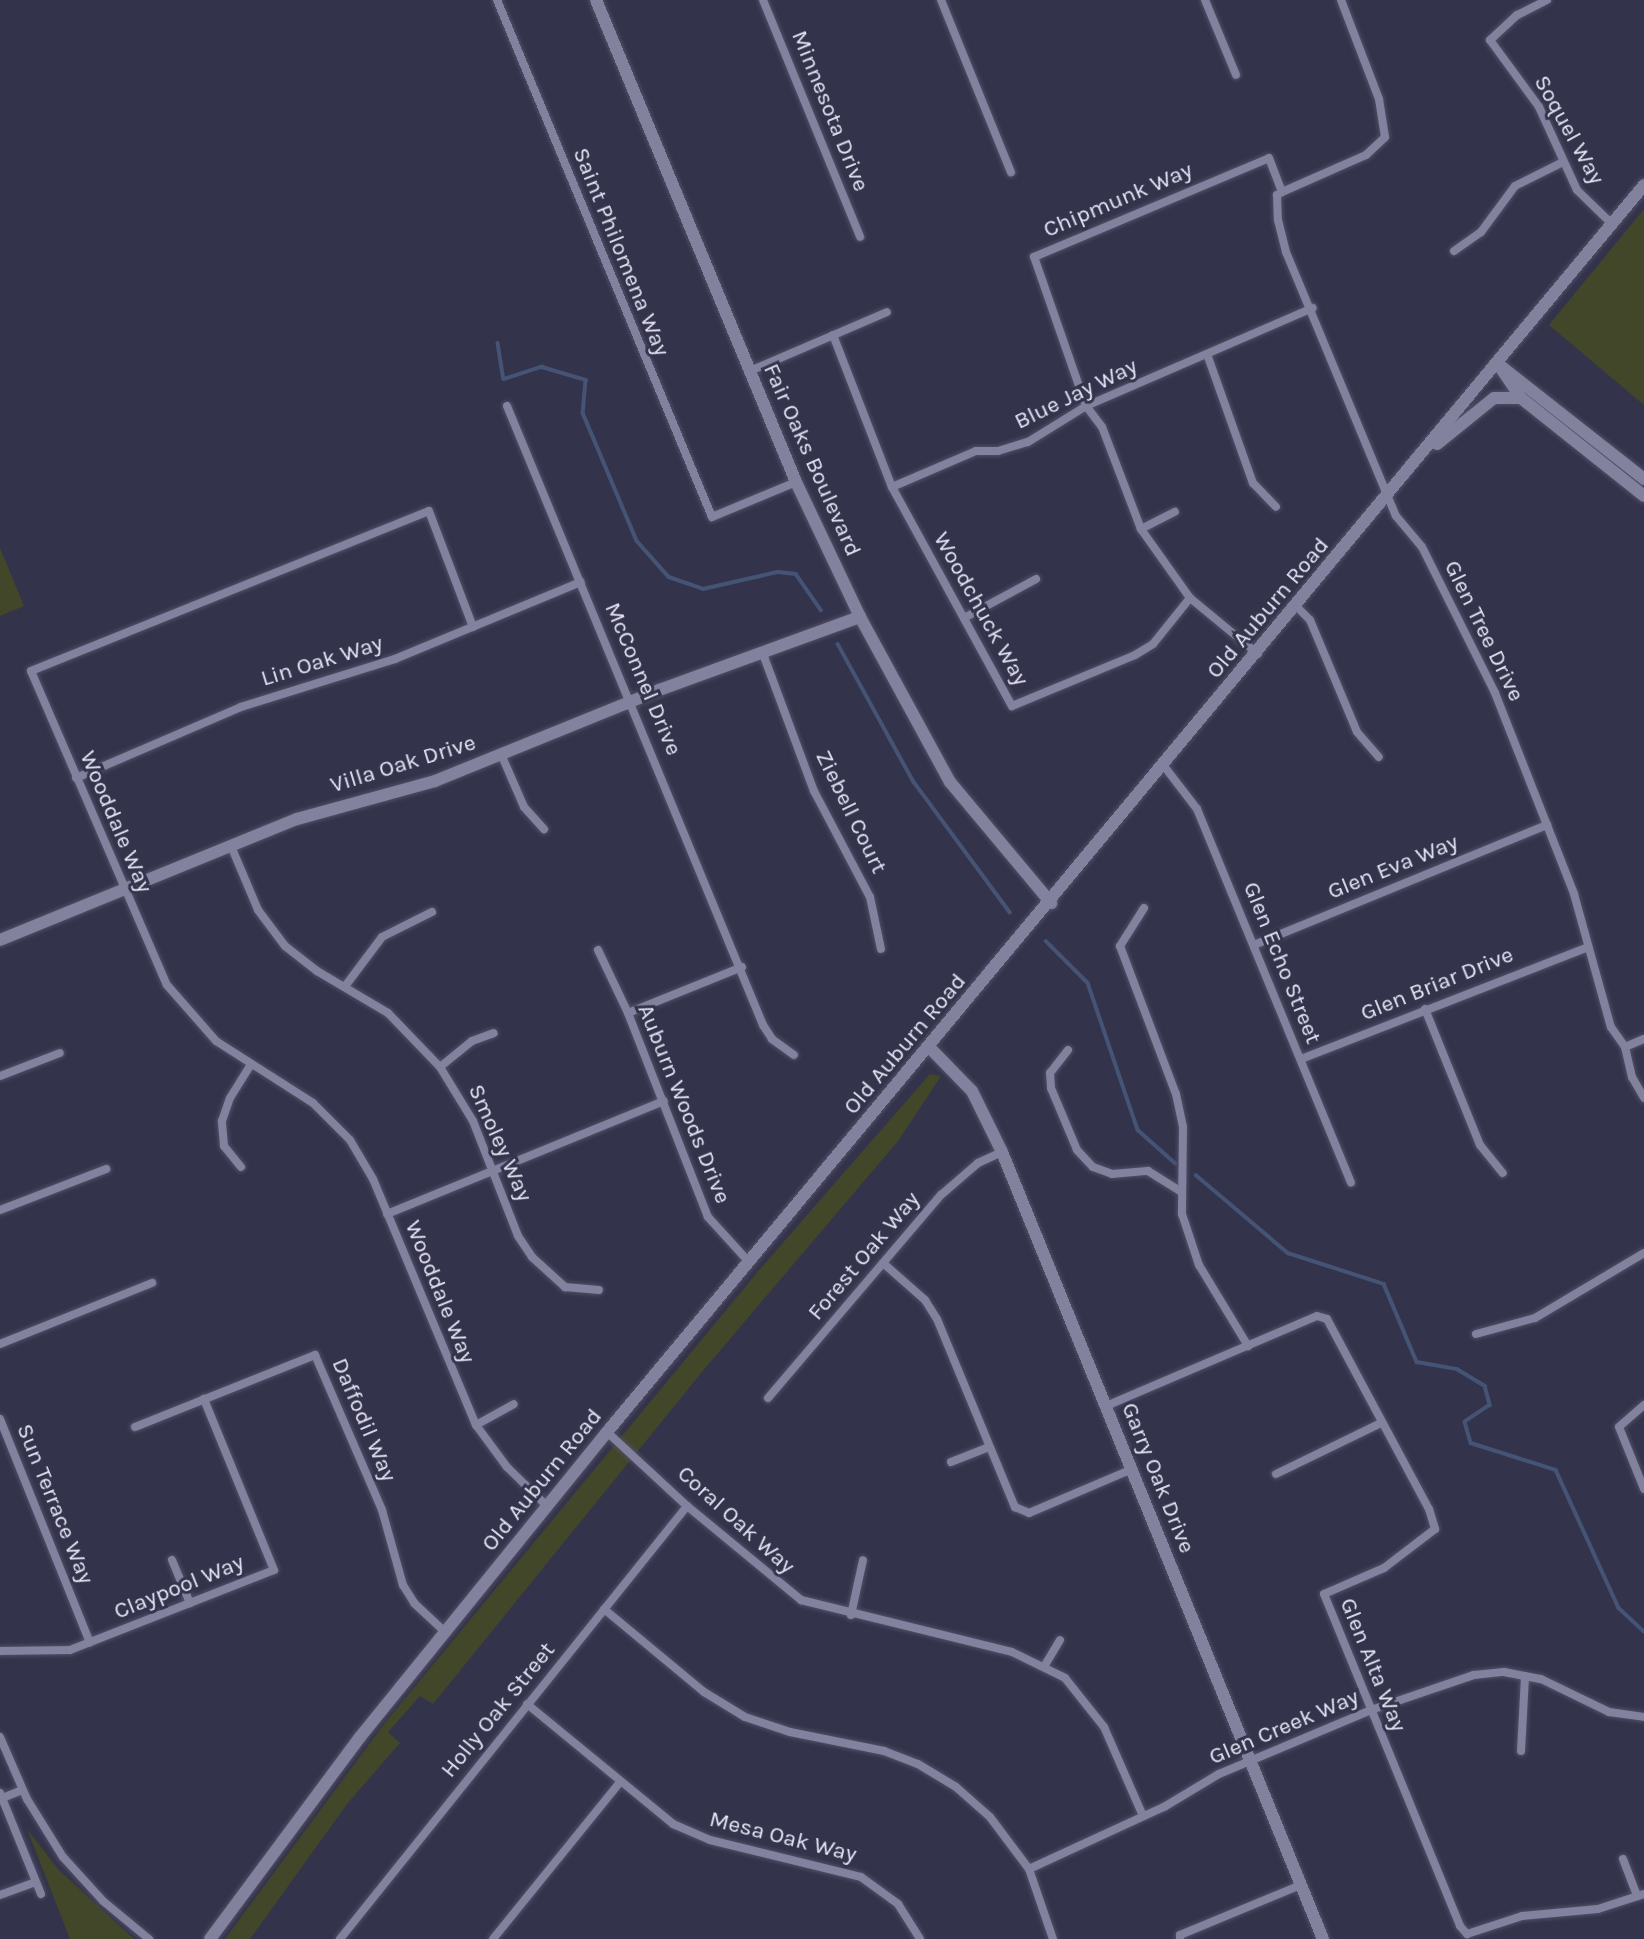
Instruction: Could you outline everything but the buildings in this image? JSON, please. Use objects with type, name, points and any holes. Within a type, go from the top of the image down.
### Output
[{"type":"main road","name":"Fair Oaks Boulevard","points":[[596,0],[796,482],[860,617],[950,782],[1051,903]]},
{"type":"main road","name":"Old Auburn Road","points":[[209,1939],[360,1737],[607,1432],[1390,496],[1644,185]]},
{"type":"main road","points":[[1498,364],[1521,398],[1644,496]]},
{"type":"main road","points":[[1498,364],[1644,478]]},
{"type":"main road","points":[[1427,449],[1494,398],[1521,398]]},
{"type":"main road","name":"Villa Oak Drive","points":[[0,940],[310,815],[424,785],[632,700],[860,617]]},
{"type":"main road","name":"Garry Oak Drive","points":[[930,1048],[972,1091],[1002,1152],[1323,1939]]},
{"type":"street","name":"Saint Philomena Way","points":[[497,0],[712,517],[796,482]]},
{"type":"street","name":"Minnesota Drive","points":[[763,0],[860,237]]},
{"type":"street","points":[[941,0],[1011,172]]},
{"type":"street","points":[[1205,0],[1236,75]]},
{"type":"street","points":[[1282,192],[1366,155],[1385,137],[1379,99],[1341,0]]},
{"type":"street","name":"Soquel Way","points":[[1548,0],[1517,15],[1490,40],[1539,107],[1563,162],[1582,196],[1612,224]]},
{"type":"street","name":"Chipmunk Way","points":[[1258,654],[1190,598],[1141,529],[1102,427],[1086,406],[1034,257],[1269,158],[1282,192]]},
{"type":"street","points":[[1454,251],[1481,232],[1516,186],[1563,162]]},
{"type":"street","name":"Glen Tree Drive","points":[[1282,192],[1277,195],[1281,237],[1313,308],[1396,516],[1422,547],[1457,623],[1481,662],[1574,894],[1611,1027],[1625,1047],[1644,1098]]},
{"type":"street","name":"Blue Jay Way","points":[[892,487],[975,451],[998,451],[1028,442],[1086,406],[1313,308]]},
{"type":"street","points":[[750,371],[887,312]]},
{"type":"street","name":"Woodchuck Way","points":[[833,335],[892,487],[1012,706],[1135,655],[1153,644],[1190,598]]},
{"type":"street","points":[[1207,354],[1254,483],[1276,507]]},
{"type":"street","name":"McConnel Drive","points":[[507,406],[632,700],[768,1033],[793,1055]]},
{"type":"street","name":"Wooddale Way","points":[[473,627],[429,511],[32,671],[152,957],[175,997],[204,1030],[249,1067],[299,1094],[334,1121],[363,1159],[475,1425],[500,1459],[547,1506]]},
{"type":"street","points":[[1141,529],[1175,512]]},
{"type":"street","points":[[964,618],[1036,579]]},
{"type":"street","name":"Lin Oak Way","points":[[76,778],[241,707],[395,659],[581,582]]},
{"type":"street","points":[[1297,607],[1310,620],[1357,732],[1379,757]]},
{"type":"street","name":"Ziebell Court","points":[[763,654],[814,792],[870,897],[881,949]]},
{"type":"street","points":[[501,754],[524,807],[544,829]]},
{"type":"street","name":"Glen Echo Street","points":[[1164,766],[1198,808],[1352,1183]]},
{"type":"street","name":"Glen Eva Way","points":[[1254,945],[1547,825]]},
{"type":"street","name":"Smoley Way","points":[[232,846],[258,910],[275,935],[303,961],[346,985],[405,1027],[440,1067],[468,1110],[518,1236],[532,1257],[565,1287],[599,1290]]},
{"type":"street","points":[[1106,1406],[1248,1346],[1199,1265],[1182,1214],[1180,1191],[1185,1147],[1176,1094],[1120,946],[1144,908]]},
{"type":"street","points":[[346,985],[382,937],[432,912]]},
{"type":"street","name":"Glen Briar Drive","points":[[1301,1059],[1588,947]]},
{"type":"street","name":"Auburn Woods Drive","points":[[598,950],[628,1013],[712,1224],[749,1262]]},
{"type":"street","points":[[628,1013],[743,967]]},
{"type":"street","points":[[1425,1009],[1480,1145],[1503,1173]]},
{"type":"street","points":[[440,1067],[472,1041],[494,1033]]},
{"type":"street","points":[[1625,1047],[1644,1039]]},
{"type":"street","points":[[1068,1050],[1050,1073],[1051,1088],[1077,1150],[1093,1167],[1112,1174],[1148,1171],[1180,1191]]},
{"type":"street","points":[[0,1076],[60,1053]]},
{"type":"street","points":[[242,1167],[224,1146],[222,1121],[230,1098],[249,1067]]},
{"type":"street","points":[[387,1214],[664,1101]]},
{"type":"street","name":"Forest Oak Way","points":[[768,1398],[955,1181],[1002,1152]]},
{"type":"street","points":[[0,1210],[106,1169]]},
{"type":"street","points":[[1476,1334],[1535,1318],[1644,1253]]},
{"type":"street","points":[[883,1263],[925,1300],[937,1319],[1016,1507],[1029,1513],[1132,1469]]},
{"type":"street","points":[[0,1343],[152,1283]]},
{"type":"street","name":"Glen Alta Way","points":[[1248,1346],[1317,1316],[1327,1319],[1429,1508],[1435,1529],[1384,1568],[1324,1594],[1467,1934],[1522,1916],[1598,1909],[1641,1895],[1623,1859]]},
{"type":"street","name":"Daffodil Way","points":[[135,1427],[315,1355],[382,1510],[403,1585],[415,1604],[445,1632]]},
{"type":"street","name":"Claypool Way","points":[[0,1651],[62,1652],[274,1570],[204,1399]]},
{"type":"street","points":[[475,1425],[514,1404]]},
{"type":"street","points":[[1644,1405],[1619,1427],[1644,1489]]},
{"type":"street","name":"Sun Terrace Way","points":[[0,1419],[90,1643]]},
{"type":"street","points":[[1276,1474],[1381,1423]]},
{"type":"street","name":"Coral Oak Way","points":[[607,1432],[687,1506],[791,1595],[851,1615],[1012,1652],[1045,1665],[1073,1686],[1098,1716],[1143,1816]]},
{"type":"street","points":[[951,1462],[989,1447]]},
{"type":"street","name":"Holly Oak Street","points":[[340,1939],[687,1506]]},
{"type":"street","points":[[172,1560],[190,1603]]},
{"type":"street","points":[[851,1615],[863,1560]]},
{"type":"street","points":[[604,1609],[704,1692],[745,1717],[790,1732],[884,1751],[942,1778],[990,1817],[1029,1869],[1053,1939]]},
{"type":"street","points":[[1045,1665],[1060,1640]]},
{"type":"street","name":"Glen Creek Way","points":[[1029,1869],[1143,1816],[1252,1760],[1371,1710],[1474,1675],[1504,1672],[1558,1683],[1609,1712],[1644,1717]]},
{"type":"street","points":[[1521,1751],[1525,1676]]},
{"type":"street","name":"Mesa Oak Way","points":[[527,1704],[659,1815],[695,1835],[861,1877],[898,1904],[920,1939]]},
{"type":"street","points":[[0,1737],[22,1790],[73,1869],[149,1939]]},
{"type":"street","points":[[493,1939],[620,1782]]},
{"type":"street","points":[[22,1790],[1,1797],[41,1894]]},
{"type":"street","points":[[0,1895],[36,1882]]},
{"type":"street","points":[[1180,1939],[1180,1935],[1301,1885]]},
{"type":"green space","points":[[1644,209],[1644,405],[1549,325]]},
{"type":"green space","points":[[0,548],[24,606],[0,616]]},
{"type":"green space","points":[[930,1074],[941,1076],[898,1141],[701,1373],[433,1704],[420,1696],[388,1732],[400,1743],[347,1804],[250,1939],[225,1939],[384,1724],[760,1269]]},
{"type":"green space","points":[[27,1829],[58,1869],[134,1939],[70,1939]]},
{"type":"waterway","points":[[498,343],[504,379],[542,367],[586,380],[583,413],[637,541],[669,577],[703,589],[778,572],[796,574],[821,610]]},
{"type":"waterway","points":[[838,644],[914,782],[1010,912]]},
{"type":"waterway","points":[[1046,941],[1088,983],[1138,1130],[1175,1163]]},
{"type":"waterway","points":[[1196,1175],[1288,1253],[1384,1284],[1417,1362],[1457,1369],[1485,1386],[1490,1405],[1465,1422],[1471,1443],[1556,1470],[1619,1608],[1644,1631]]}]
